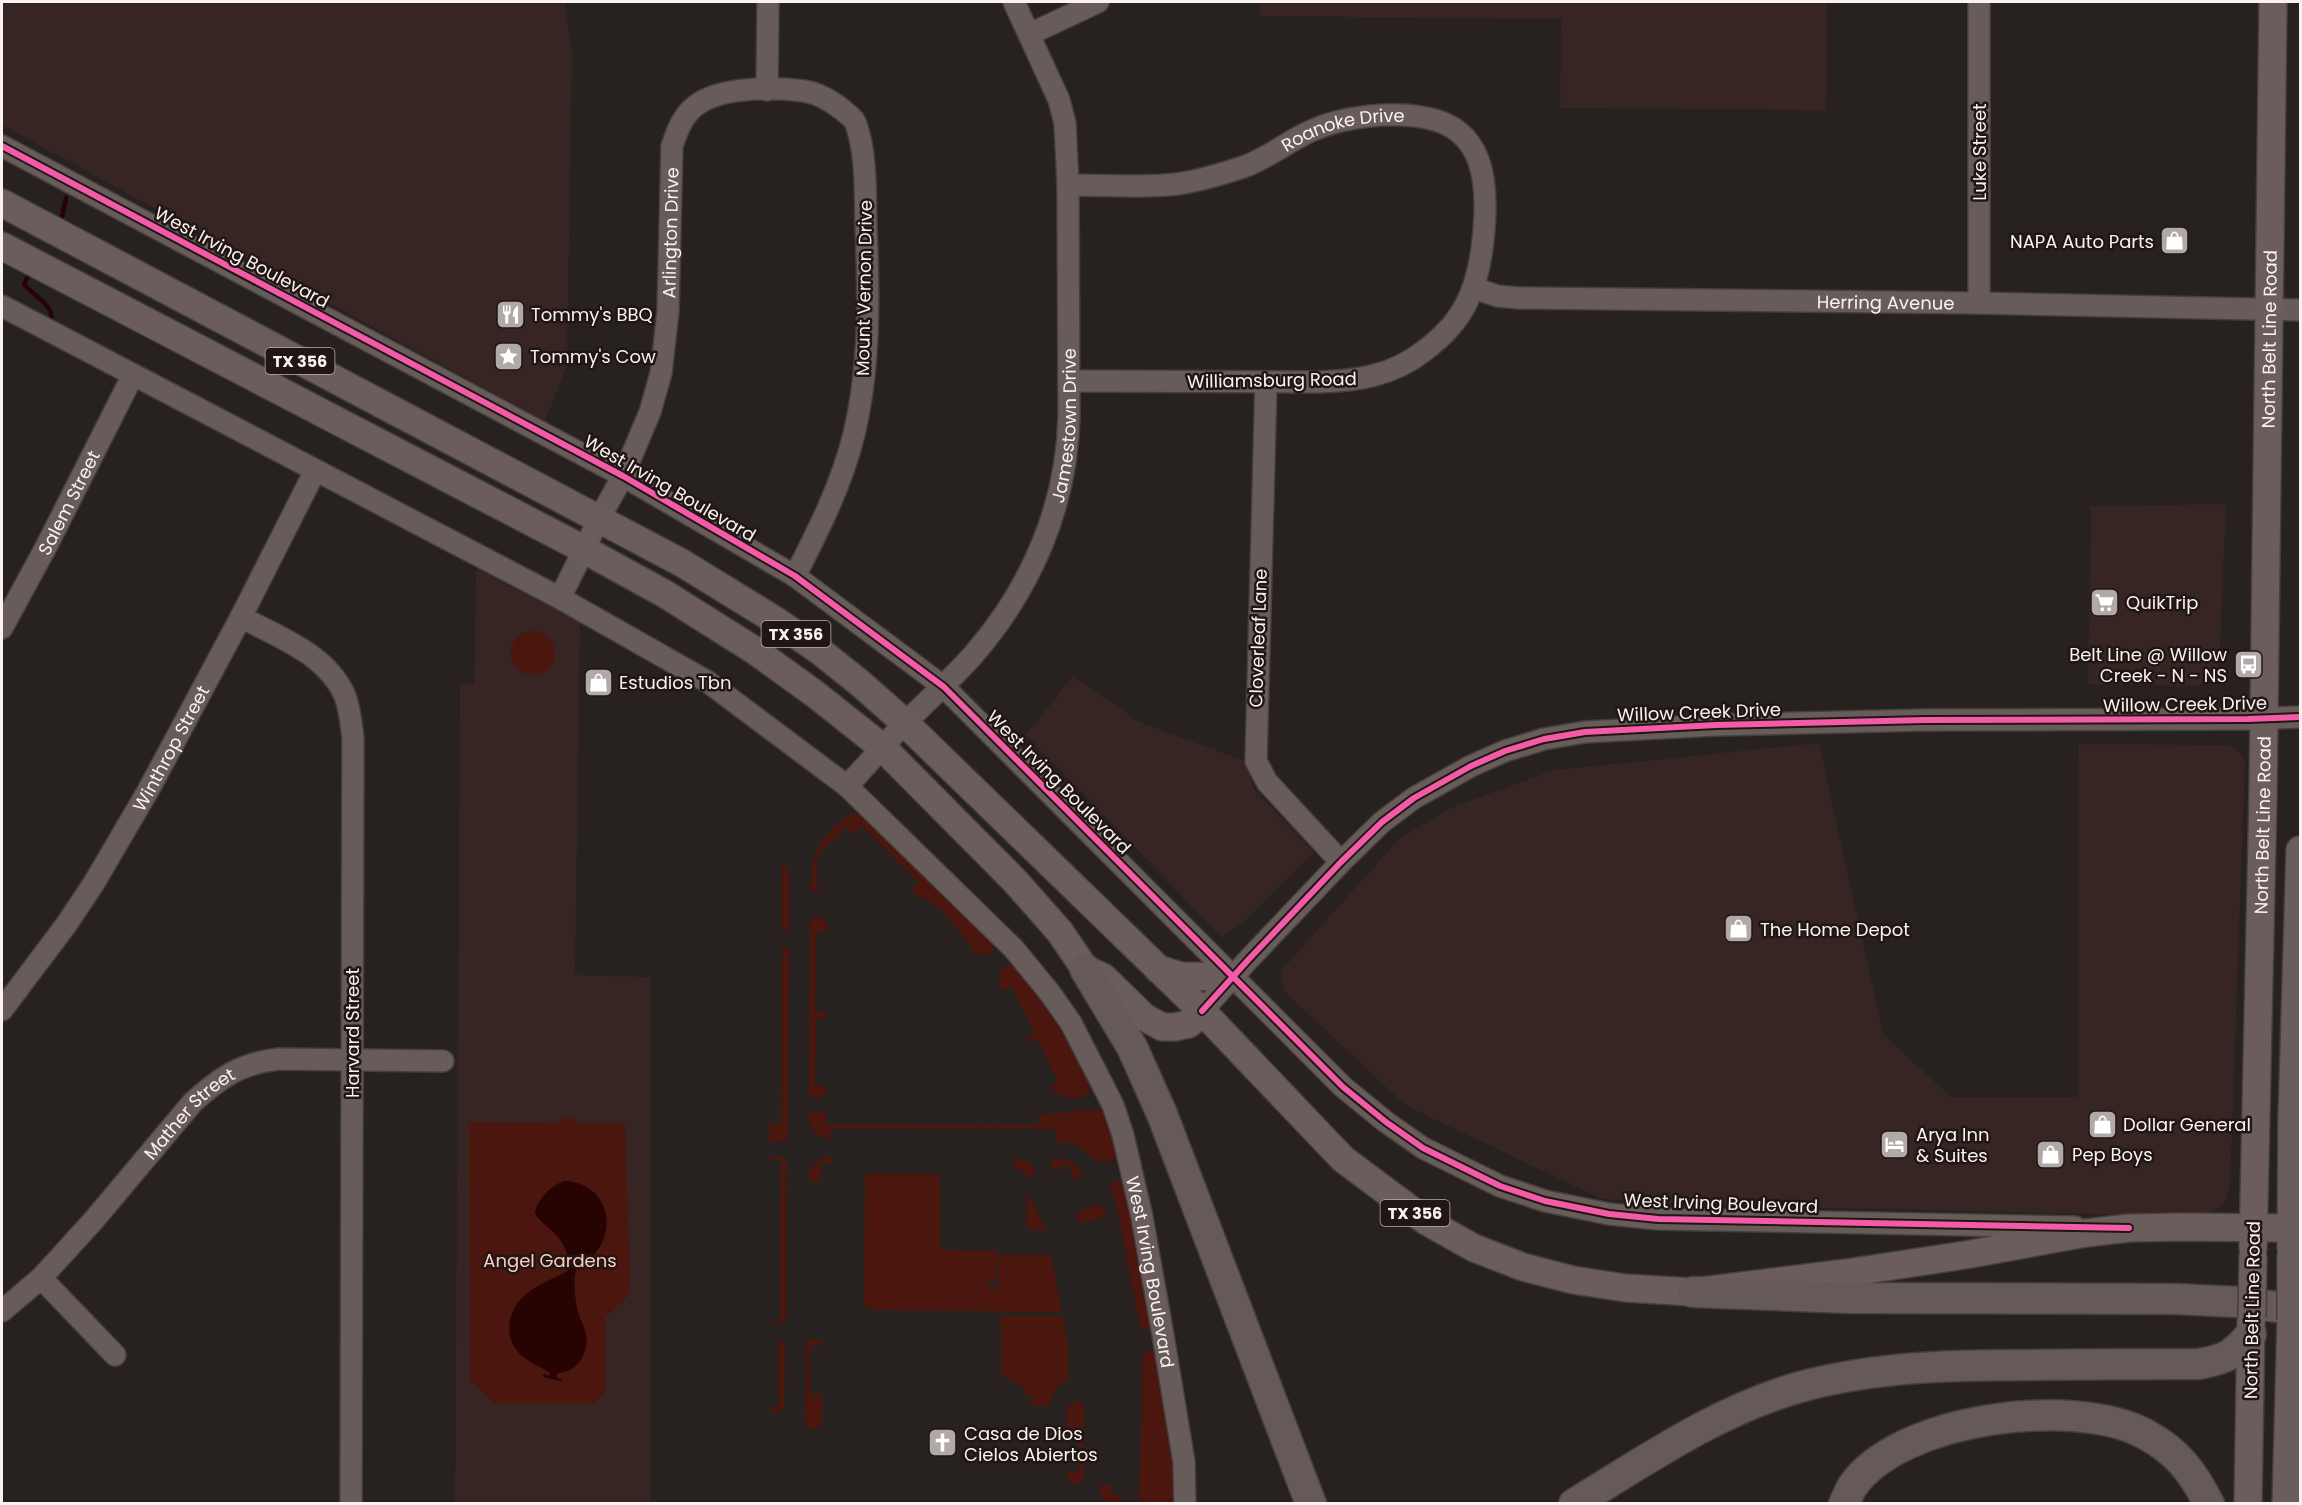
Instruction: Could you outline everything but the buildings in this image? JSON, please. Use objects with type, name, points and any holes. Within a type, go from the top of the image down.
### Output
[{"type":"highway","points":[[1086,969],[1132,1047],[1162,1114],[1311,1503]]},
{"type":"highway","points":[[1693,1292],[1850,1298],[2176,1299],[2238,1302],[2296,1315]]},
{"type":"highway","points":[[1574,1503],[1693,1433],[1749,1406],[1798,1388],[1852,1375],[1911,1368],[1978,1365],[2199,1364],[2222,1359],[2237,1351],[2251,1326]]},
{"type":"highway","points":[[1844,1503],[1852,1486],[1877,1462],[1907,1444],[1946,1430],[1988,1420],[2033,1415],[2075,1415],[2113,1421],[2145,1434],[2173,1453],[2196,1478],[2209,1503]]},
{"type":"main road","name":"North Belt Line Road","points":[[2248,1503],[2264,719],[2273,2]]},
{"type":"main road","name":"TX 356","points":[[2,203],[682,562],[769,616],[821,652],[905,723],[1202,1011],[1343,1159],[1426,1221],[1474,1248],[1533,1270],[1573,1280],[1625,1288],[1693,1292]]},
{"type":"main road","name":"TX 356","points":[[2,246],[585,550],[665,594],[754,650],[816,694],[883,748],[1015,881],[1060,932],[1086,969]]},
{"type":"main road","points":[[2286,1503],[2296,1315],[2292,1119],[2301,850]]},
{"type":"main road","points":[[1086,969],[1103,977],[1144,1017],[1162,1027],[1189,1024],[1202,1011]]},
{"type":"main road","points":[[1158,969],[1181,976],[1232,977]]},
{"type":"main road","name":"West Irving Boulevard","points":[[2129,1228],[2182,1227],[2253,1242],[2294,1238]]},
{"type":"main road","points":[[1693,1292],[1846,1273],[1965,1255],[2086,1233],[2129,1228]]},
{"type":"street","points":[[767,90],[768,2]]},
{"type":"street","name":"Jamestown Drive","points":[[848,786],[905,723],[944,687],[990,635],[1017,596],[1050,526],[1066,465],[1069,381],[1068,185],[1065,123],[1059,100],[1014,2]]},
{"type":"street","points":[[1030,34],[1098,2]]},
{"type":"street","name":"Luke Street","points":[[1979,2],[1979,303]]},
{"type":"street","name":"Arlington Drive","points":[[560,598],[623,476],[650,412],[663,358],[668,312],[672,146],[678,128],[691,109],[717,94],[739,90],[767,90]]},
{"type":"street","name":"Mount Vernon Drive","points":[[767,90],[805,91],[834,102],[855,121],[864,155],[868,262],[866,350],[862,394],[848,455],[819,528],[795,576]]},
{"type":"street","name":"Roanoke Drive","points":[[1068,185],[1158,185],[1198,180],[1246,166],[1311,131],[1336,122],[1382,116],[1427,118],[1454,128],[1475,151],[1484,174],[1486,215],[1483,250],[1473,288]]},
{"type":"street","name":"West Irving Boulevard","points":[[2,146],[623,476],[795,576],[944,687],[1342,1087],[1423,1148],[1500,1186],[1545,1201],[1609,1214],[1658,1219],[2129,1228]]},
{"type":"street","name":"Herring Avenue","points":[[1473,288],[1498,296],[1518,298],[1979,303],[2301,310]]},
{"type":"street","name":"Williamsburg Road","points":[[1069,381],[1353,381],[1397,367],[1424,352],[1441,336],[1465,306],[1473,288]]},
{"type":"street","name":"West Irving Boulevard","points":[[2,306],[560,598],[708,682],[848,786],[1014,949],[1071,1023],[1113,1105],[1124,1135],[1142,1217],[1184,1462],[1185,1503]]},
{"type":"street","name":"Salem Street","points":[[2,628],[52,537],[134,375]]},
{"type":"street","name":"Cloverleaf Lane","points":[[1266,382],[1256,761],[1267,782],[1341,862]]},
{"type":"street","name":"Winthrop Street","points":[[2,1011],[94,883],[149,789],[242,617],[315,471]]},
{"type":"street","name":"Harvard Street","points":[[242,617],[320,662],[344,694],[349,708],[352,738],[351,1503]]},
{"type":"street","name":"Willow Creek Drive","points":[[1202,1011],[1341,862],[1382,822],[1443,780],[1505,751],[1544,739],[1577,732],[1696,726],[1891,721],[2301,717]]},
{"type":"street","name":"Mather Street","points":[[2,1311],[41,1278],[93,1221],[193,1102],[210,1087],[242,1067],[279,1059],[443,1061]]},
{"type":"street","points":[[41,1278],[115,1355]]},
{"type":"shaded area","points":[[2,2],[565,2],[572,52],[567,366],[545,421],[2,125]]},
{"type":"shaded area","points":[[1260,2],[1827,2],[1826,110],[1560,108],[1561,19],[1259,16]]},
{"type":"shaded area","points":[[2226,504],[2219,672],[2216,680],[2196,686],[2088,684],[2091,506]]},
{"type":"shaded area","points":[[476,569],[580,621],[575,975],[651,977],[651,1503],[455,1504],[460,683],[474,684]]},
{"type":"shaded area","points":[[1073,676],[1139,722],[1246,761],[1254,789],[1314,853],[1243,922],[1222,937],[1026,735]]},
{"type":"shaded area","points":[[1819,743],[1883,1034],[1951,1097],[2078,1097],[2079,744],[2229,745],[2240,752],[2245,762],[2230,1187],[2225,1202],[2212,1213],[2195,1216],[1775,1207],[1601,1199],[1405,1105],[1284,991],[1280,972],[1398,840],[1448,809],[1554,770]]},
{"type":"shaded area","points":[[564,1181],[580,1184],[592,1191],[601,1201],[606,1213],[607,1226],[604,1240],[585,1263],[575,1257],[568,1258],[562,1243],[535,1214],[545,1194]]},
{"type":"shaded area","points":[[569,1261],[581,1266],[576,1270],[575,1291],[578,1312],[586,1334],[586,1349],[576,1366],[557,1373],[557,1378],[562,1381],[543,1377],[544,1374],[550,1376],[550,1373],[522,1356],[512,1341],[509,1324],[515,1308],[526,1294],[567,1271]]},
{"type":"green space","points":[[533,631],[548,638],[555,653],[548,668],[533,675],[518,668],[511,653],[518,638]]},
{"type":"green space","points":[[854,813],[865,816],[991,941],[994,950],[991,955],[976,953],[942,910],[911,891],[919,883],[862,826],[854,834],[846,827],[817,856],[817,890],[828,892],[810,891],[816,852],[824,838]]},
{"type":"green space","points":[[782,865],[789,868],[789,929],[782,932]]},
{"type":"green space","points":[[819,917],[826,922],[828,931],[816,931],[815,1011],[827,1012],[827,1018],[816,1018],[815,1085],[826,1086],[826,1095],[813,1098],[809,1096],[810,921],[811,918]]},
{"type":"green space","points":[[782,948],[789,950],[788,1138],[785,1141],[769,1142],[769,1124],[781,1124]]},
{"type":"green space","points":[[1011,964],[1032,986],[1078,1058],[1092,1087],[1084,1096],[1065,1097],[1050,1086],[1058,1082],[1037,1038],[1028,1042],[1026,1037],[1035,1033],[1011,986],[1003,990],[999,987],[1001,969]]},
{"type":"green space","points":[[1097,1109],[1103,1112],[1117,1151],[1115,1160],[1096,1162],[1079,1147],[1056,1142],[1056,1129],[831,1128],[830,1140],[820,1136],[811,1127],[809,1118],[809,1112],[826,1112],[826,1124],[1038,1125],[1039,1115]]},
{"type":"green space","name":"Angel Gardens","points":[[564,1117],[572,1117],[577,1123],[625,1124],[630,1286],[628,1296],[605,1318],[605,1392],[595,1403],[494,1403],[470,1380],[469,1122],[560,1123]]},
{"type":"green space","points":[[829,1156],[832,1157],[832,1163],[820,1163],[820,1181],[808,1181],[814,1165]]},
{"type":"green space","points":[[769,1157],[783,1157],[787,1160],[786,1322],[770,1324],[768,1321],[780,1321],[781,1160],[769,1160]]},
{"type":"green space","points":[[1020,1158],[1031,1164],[1036,1173],[1027,1178],[1022,1170],[1014,1169],[1014,1159]]},
{"type":"green space","points":[[1063,1159],[1076,1164],[1083,1176],[1075,1181],[1067,1164],[1054,1170],[1050,1165],[1052,1160]]},
{"type":"green space","points":[[865,1174],[940,1174],[940,1250],[997,1251],[996,1282],[989,1282],[989,1289],[998,1288],[998,1255],[1051,1255],[1062,1312],[873,1310],[864,1305]]},
{"type":"green space","points":[[1119,1180],[1124,1183],[1152,1323],[1146,1330],[1140,1326],[1116,1203],[1109,1186]]},
{"type":"green space","points":[[1027,1190],[1046,1230],[1026,1228]]},
{"type":"green space","points":[[1100,1203],[1106,1217],[1079,1223],[1076,1214]]},
{"type":"green space","points":[[1001,1316],[1062,1316],[1068,1342],[1068,1381],[1055,1390],[1050,1406],[1031,1406],[1031,1395],[1023,1395],[1023,1385],[1017,1385],[1001,1374]]},
{"type":"green space","points":[[808,1340],[822,1340],[823,1342],[822,1345],[810,1346],[810,1394],[821,1394],[822,1396],[822,1424],[817,1429],[809,1428],[805,1422],[806,1344]]},
{"type":"green space","points":[[784,1341],[785,1344],[784,1408],[772,1413],[769,1407],[779,1406],[778,1344]]},
{"type":"green space","points":[[1156,1350],[1180,1462],[1179,1503],[1139,1504],[1143,1353]]},
{"type":"green space","points":[[1078,1401],[1084,1406],[1084,1477],[1081,1482],[1074,1485],[1067,1478],[1067,1472],[1079,1472],[1079,1438],[1067,1438],[1067,1406]]},
{"type":"green space","points":[[1100,1485],[1112,1485],[1112,1495],[1123,1495],[1116,1503],[1107,1502],[1100,1493]]},
{"type":"waterway","points":[[62,217],[66,198]]},
{"type":"waterway","points":[[27,278],[24,284],[44,302],[51,312],[51,326]]},
{"type":"cycle path","points":[[2,146],[623,476],[795,576],[944,687],[1343,1087],[1423,1148],[1500,1186],[1545,1201],[1609,1214],[1658,1219],[2129,1228]]},
{"type":"cycle path","points":[[1202,1011],[1341,862],[1382,822],[1414,798],[1471,766],[1505,751],[1544,739],[1585,732],[1716,725],[1925,720],[2300,717]]},
{"type":"place","name":"NAPA Auto Parts","points":[[2175,241]]},
{"type":"place","name":"Tommy's BBQ","points":[[510,314]]},
{"type":"place","name":"Tommy's Cow","points":[[509,356]]},
{"type":"place","name":"QuikTrip","points":[[2105,602]]},
{"type":"place","name":"Belt Line @ Willow Creek - N - NS","points":[[2248,664]]},
{"type":"place","name":"Estudios Tbn","points":[[598,682]]},
{"type":"place","name":"The Home Depot","points":[[1739,929]]},
{"type":"place","name":"Dollar General","points":[[2102,1124]]},
{"type":"place","name":"Arya Inn & Suites","points":[[1895,1144]]},
{"type":"place","name":"Pep Boys","points":[[2051,1154]]},
{"type":"place","name":"Casa de Dios Cielos Abiertos","points":[[943,1443]]}]
